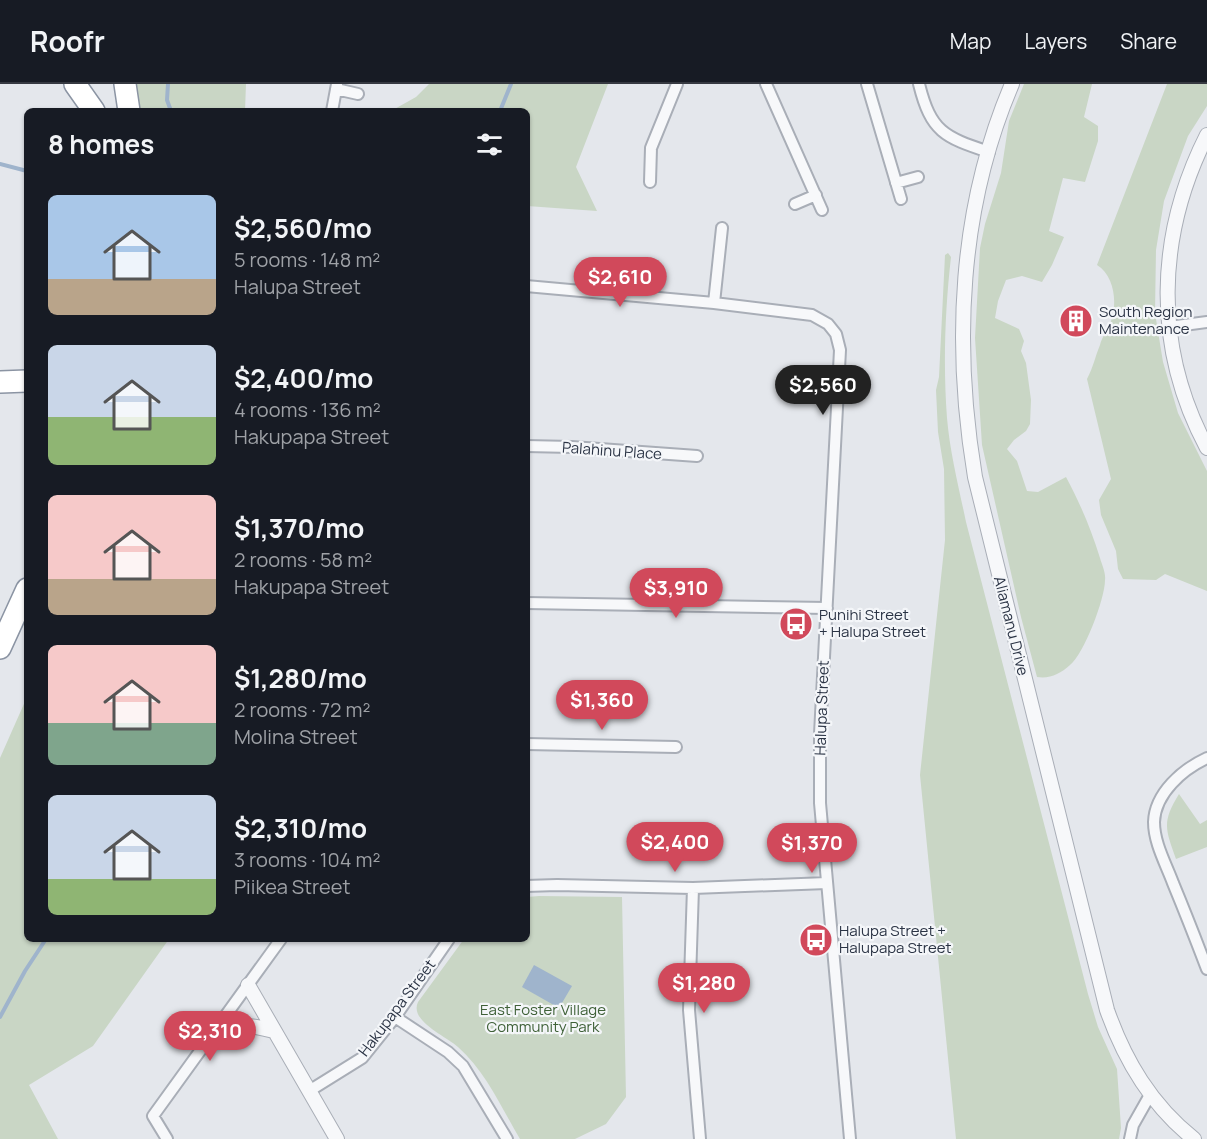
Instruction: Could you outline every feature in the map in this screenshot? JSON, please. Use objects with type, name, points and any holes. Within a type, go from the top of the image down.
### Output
[{"type":"highway","points":[[75,84],[92,108]]},
{"type":"highway","points":[[125,84],[129,108]]},
{"type":"highway","points":[[0,382],[24,381]]},
{"type":"highway","points":[[0,648],[24,596]]},
{"type":"street","points":[[650,182],[651,148],[677,84]]},
{"type":"street","points":[[766,84],[822,210]]},
{"type":"street","points":[[867,84],[901,199]]},
{"type":"street","points":[[919,84],[926,110],[936,126],[954,140],[988,152]]},
{"type":"street","name":"Aliamanu Drive","points":[[1012,84],[988,152],[971,227],[963,315],[965,408],[975,477],[1107,1010],[1129,1063],[1150,1095],[1164,1112],[1194,1139]]},
{"type":"street","points":[[333,108],[337,86],[358,94]]},
{"type":"street","points":[[1207,135],[1186,184],[1171,242],[1167,291],[1169,327],[1179,381],[1194,423],[1207,448]]},
{"type":"street","points":[[896,183],[918,177]]},
{"type":"street","points":[[795,204],[816,195]]},
{"type":"street","points":[[714,303],[722,228]]},
{"type":"street","name":"Halupa Street","points":[[530,286],[714,303],[812,315],[828,324],[839,341],[820,734],[820,802],[850,1139]]},
{"type":"street","points":[[1169,327],[1207,322]]},
{"type":"street","name":"Palahinu Place","points":[[530,446],[697,456]]},
{"type":"street","points":[[530,603],[827,608]]},
{"type":"street","points":[[530,744],[676,747]]},
{"type":"street","points":[[1207,758],[1190,766],[1170,784],[1156,810],[1154,821],[1155,835],[1162,855],[1207,969]]},
{"type":"street","points":[[530,886],[693,888],[827,883]]},
{"type":"street","points":[[693,888],[689,1010],[700,1139]]},
{"type":"street","points":[[167,1139],[153,1116],[279,942]]},
{"type":"street","name":"Hakupapa Street","points":[[309,1091],[362,1058],[395,1017],[447,942]]},
{"type":"street","points":[[248,985],[337,1139]]},
{"type":"street","points":[[395,1017],[448,1052],[463,1066],[507,1139]]},
{"type":"street","points":[[215,1030],[232,1025],[243,1025],[274,1031]]},
{"type":"street","points":[[1130,1139],[1133,1125],[1150,1095]]},
{"type":"green space","points":[[136,84],[246,84],[245,108],[140,108]]},
{"type":"green space","points":[[429,84],[608,84],[576,167],[597,211],[530,206],[530,108],[396,108],[416,97]]},
{"type":"green space","points":[[1024,84],[1092,84],[1084,117],[1098,126],[1098,141],[1085,182],[1063,178],[1049,231],[1064,237],[1052,265],[1042,282],[1022,276],[1006,280],[998,301],[995,318],[1019,329],[1024,341],[1021,351],[1026,363],[1031,400],[1030,424],[1007,449],[1017,461],[1027,491],[1038,492],[1066,477],[1089,526],[1105,575],[1098,612],[1076,659],[1055,675],[1042,677],[1037,677],[1021,617],[982,445],[975,338],[980,248],[1001,173],[1009,121]]},
{"type":"green space","points":[[1167,84],[1207,84],[1207,106],[1188,136],[1164,201],[1156,250],[1155,313],[1163,362],[1178,413],[1207,471],[1207,591],[1165,574],[1156,580],[1123,579],[1118,569],[1116,551],[1101,515],[1099,500],[1111,479],[1087,379],[1110,324],[1114,308],[1111,283],[1108,276],[1097,265]]},
{"type":"green space","points":[[948,253],[951,257],[946,317],[945,378],[948,431],[955,470],[966,522],[1088,994],[1098,1027],[1117,1069],[1121,1128],[1119,1139],[956,1139],[920,775],[945,540],[944,469],[938,432],[936,390],[939,377],[945,255]]},
{"type":"green space","points":[[24,704],[24,942],[167,942],[93,1046],[29,1085],[58,1139],[0,1139],[0,758]]},
{"type":"green space","points":[[1179,794],[1200,824],[1207,820],[1207,847],[1176,859],[1169,840],[1167,825],[1170,812]]},
{"type":"green space","name":"East Foster Village Community Park","points":[[530,897],[622,897],[626,1097],[606,1124],[575,1139],[520,1139],[477,1067],[458,1047],[430,1028],[419,1016],[417,1009],[418,1002],[462,942],[530,942]]},
{"type":"water","points":[[534,965],[572,986],[559,1008],[522,987]]},
{"type":"waterway","points":[[168,84],[167,100],[170,108]]},
{"type":"waterway","points":[[501,108],[511,84]]},
{"type":"waterway","points":[[0,164],[24,170]]},
{"type":"waterway","points":[[0,1017],[44,942]]},
{"type":"place","name":"South Region Maintenance","points":[[1076,321]]},
{"type":"place","name":"Punihi Street + Halupa Street","points":[[796,624]]},
{"type":"place","name":"Halupa Street + Halupapa Street","points":[[816,940]]}]
